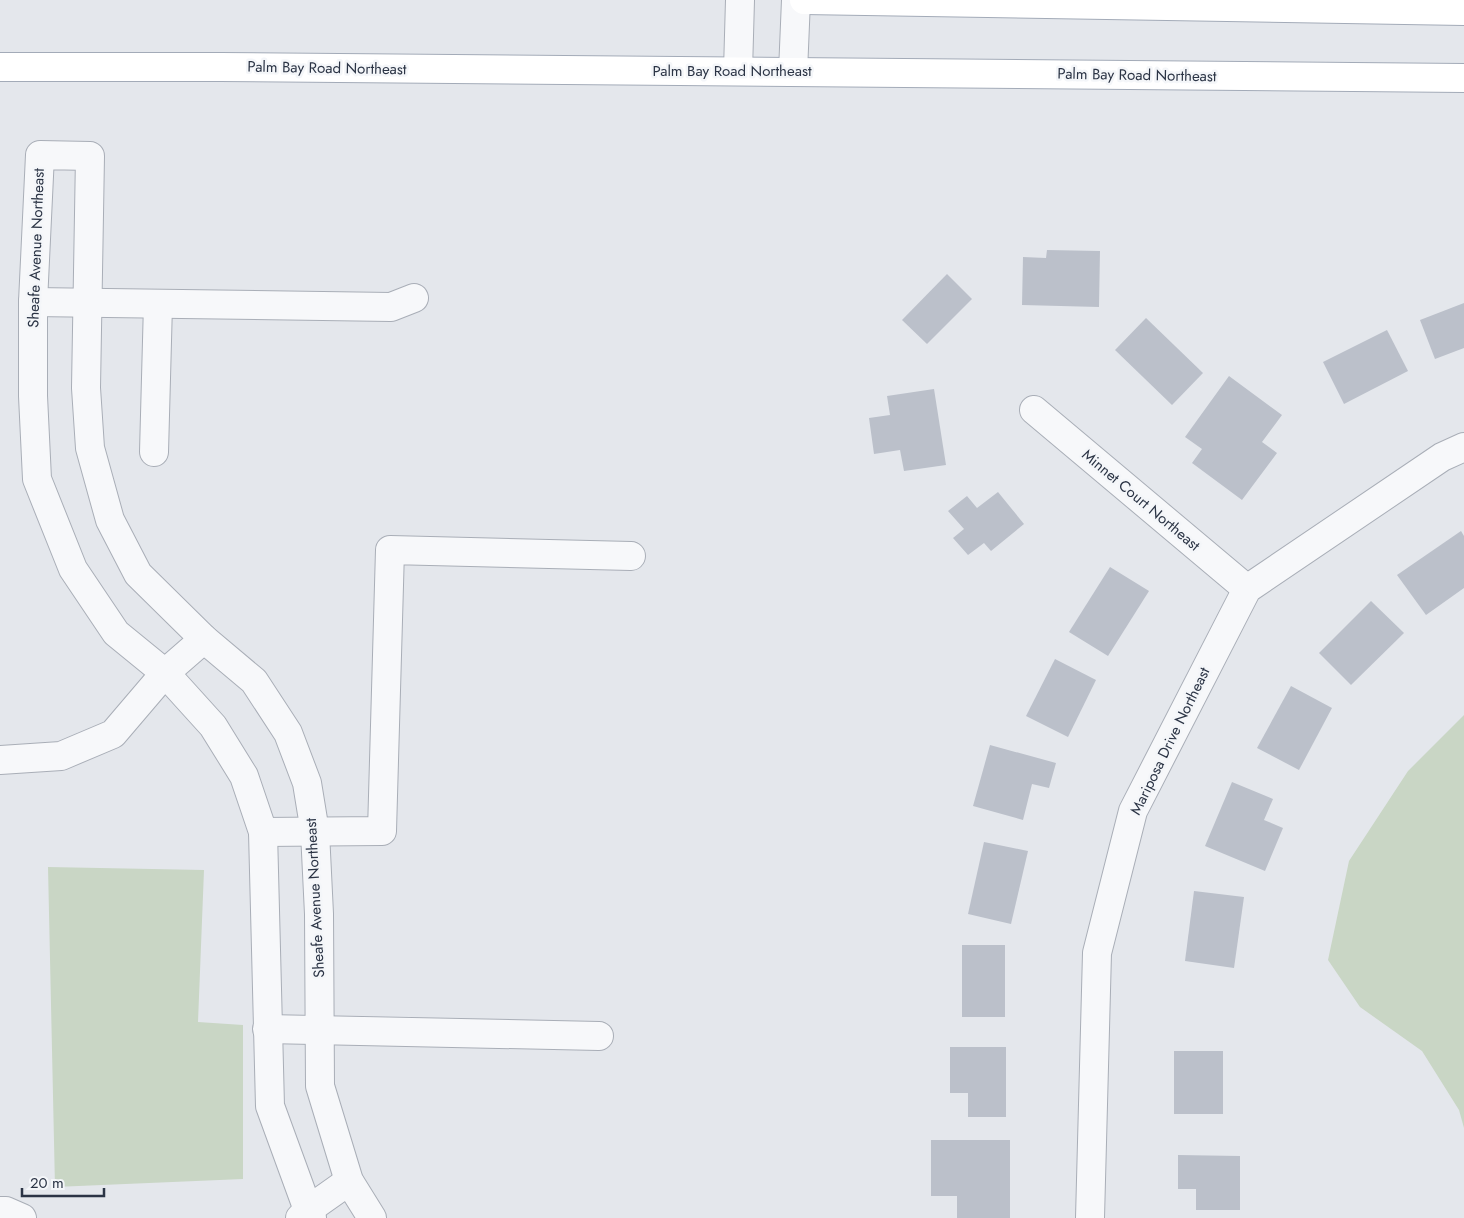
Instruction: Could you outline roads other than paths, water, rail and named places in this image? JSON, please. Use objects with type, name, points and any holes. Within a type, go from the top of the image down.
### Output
[{"type":"main road","points":[[804,0],[1128,3],[1464,11]]},
{"type":"main road","name":"Palm Bay Road Northeast","points":[[0,67],[230,67],[1464,78]]},
{"type":"street","points":[[738,71],[740,0]]},
{"type":"street","points":[[793,72],[796,0]]},
{"type":"street","name":"Sheafe Avenue Northeast","points":[[307,1216],[270,1106],[263,832],[244,776],[213,726],[164,673],[116,633],[72,569],[37,479],[33,396],[33,302],[40,155],[90,156],[86,388],[90,448],[110,520],[138,574],[204,639],[254,681],[288,733],[307,783],[315,832],[319,914],[320,1086],[349,1181],[372,1218]]},
{"type":"street","points":[[33,302],[391,307],[414,298]]},
{"type":"street","points":[[154,452],[158,304]]},
{"type":"street","name":"Minnet Court Northeast","points":[[1034,410],[1247,589]]},
{"type":"street","name":"Mariposa Drive Northeast","points":[[1090,1218],[1097,953],[1133,811],[1247,589],[1442,457],[1464,447]]},
{"type":"street","points":[[263,832],[382,831],[390,550],[631,556]]},
{"type":"street","points":[[0,760],[61,756],[113,734],[164,673],[204,639]]},
{"type":"street","points":[[267,1029],[599,1036]]},
{"type":"street","points":[[307,1216],[349,1181]]},
{"type":"street","points":[[0,1211],[6,1211],[22,1218]]}]
